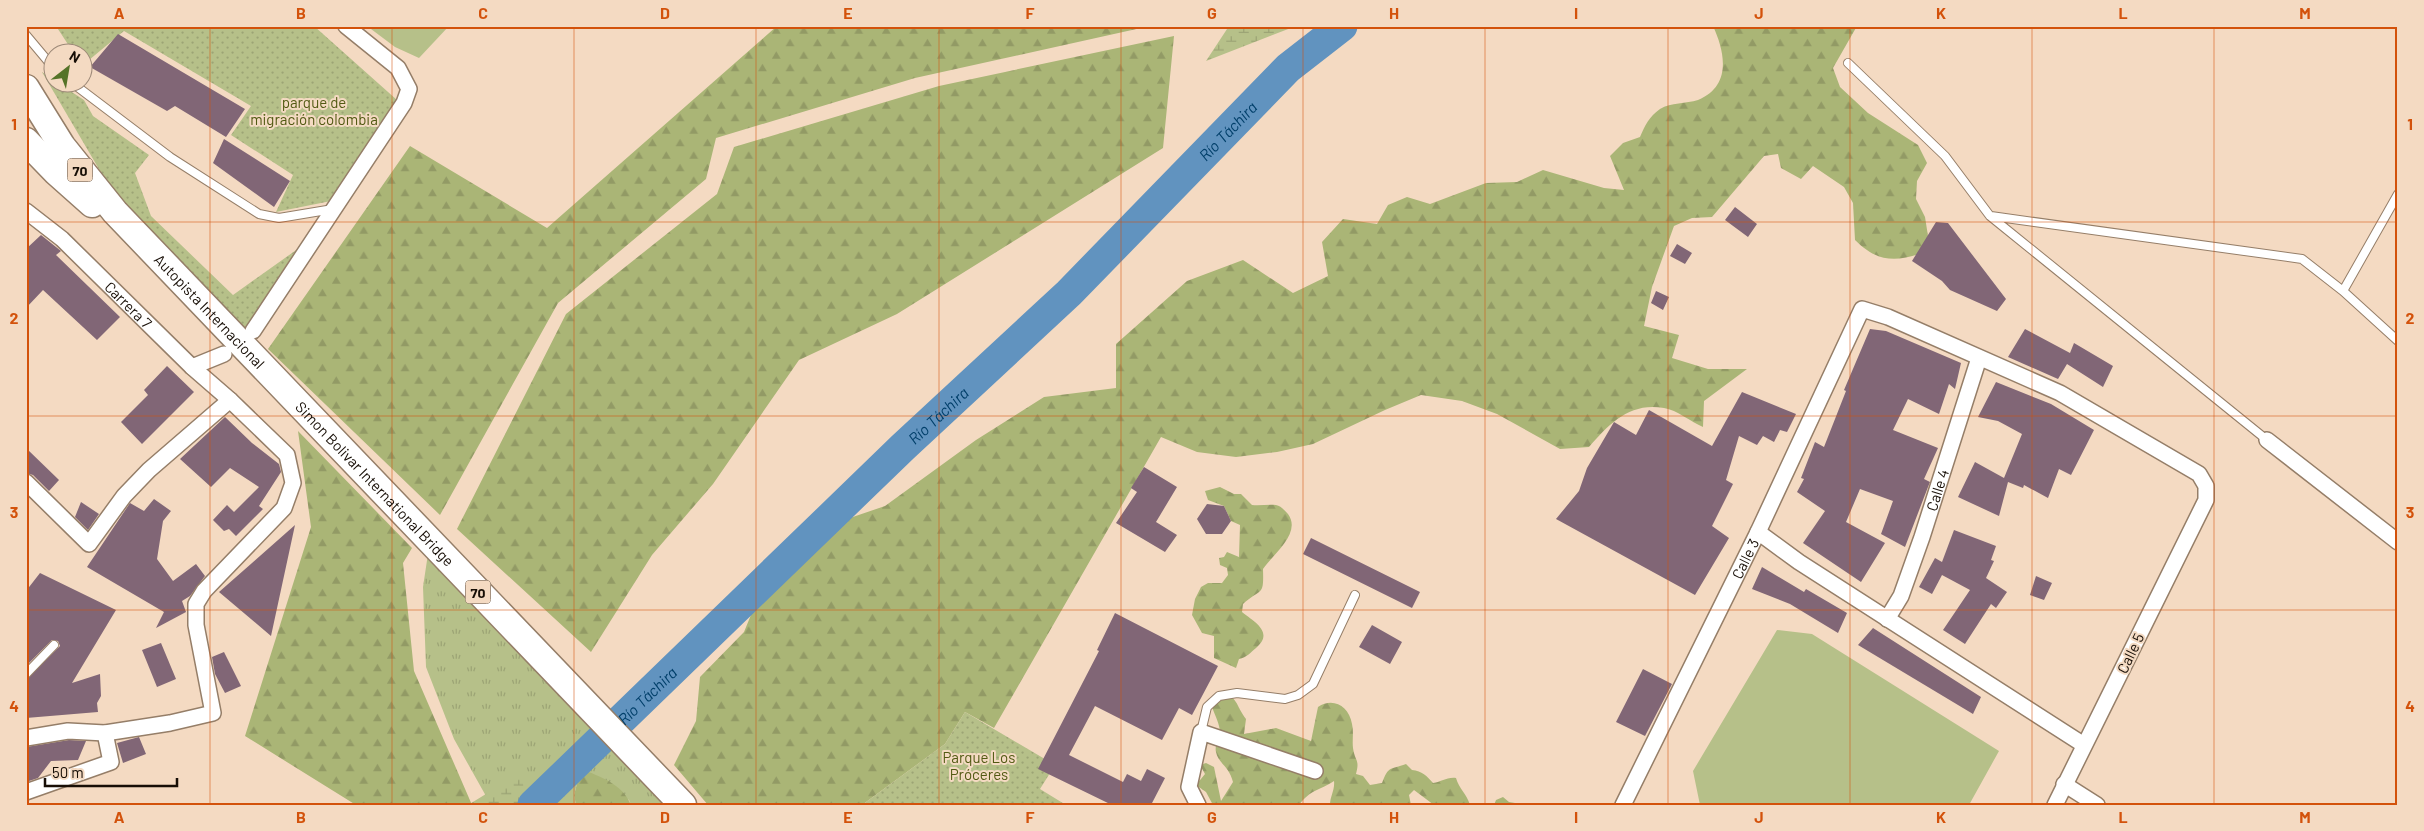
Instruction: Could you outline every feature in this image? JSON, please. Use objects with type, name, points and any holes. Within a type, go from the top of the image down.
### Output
[{"type":"highway","name":"Autopista Internacional","points":[[26,88],[62,146],[88,180],[144,243],[274,379]]},
{"type":"highway","name":"Autopista Internacional","points":[[26,141],[84,198],[144,243]]},
{"type":"highway","name":"Simon Bolivar International Bridge","points":[[274,379],[683,805]]},
{"type":"street","points":[[254,331],[404,103],[409,89],[398,68],[346,26]]},
{"type":"street","name":"Carrera 7","points":[[26,211],[62,239],[192,367],[230,400],[287,455],[293,483],[284,508],[204,591],[196,604],[196,625],[213,713],[170,723],[105,733]]},
{"type":"street","name":"Calle 3","points":[[1623,805],[1758,532],[1862,309],[1888,317],[1979,358]]},
{"type":"street","points":[[192,367],[224,354]]},
{"type":"street","name":"Calle 5","points":[[1979,358],[2060,393],[2199,474],[2206,486],[2206,500],[2055,805]]},
{"type":"street","name":"Calle 4","points":[[1887,619],[1901,596],[1922,537],[1979,358]]},
{"type":"street","points":[[26,482],[90,544],[124,496],[149,470],[230,400]]},
{"type":"street","points":[[2267,440],[2398,542]]},
{"type":"street","points":[[1758,532],[1799,562],[2084,744]]},
{"type":"street","points":[[26,738],[68,731],[105,733],[112,762],[26,792]]},
{"type":"street","points":[[1198,805],[1189,788],[1201,732],[1315,771]]},
{"type":"street","points":[[2064,784],[2097,805]]},
{"type":"lane","points":[[26,35],[42,54]]},
{"type":"lane","points":[[1848,63],[1945,156],[1990,216],[2267,440]]},
{"type":"lane","points":[[84,92],[170,157],[259,214],[279,218],[333,210]]},
{"type":"lane","points":[[2343,291],[2398,194]]},
{"type":"lane","points":[[1990,216],[2302,259],[2343,291],[2398,341]]},
{"type":"lane","points":[[1201,732],[1207,707],[1220,696],[1237,693],[1285,699],[1298,695],[1312,684],[1355,595]]},
{"type":"lane","points":[[26,674],[54,645]]},
{"type":"green space","name":"parque de migración colombia","points":[[56,26],[314,26],[397,100],[331,201],[276,212],[293,175],[231,135],[251,106],[124,31],[92,58],[92,42],[66,42]]},
{"type":"green space","points":[[367,26],[449,26],[419,58],[395,47]]},
{"type":"green space","points":[[777,26],[1150,26],[915,78],[716,138],[706,179],[558,303],[440,515],[268,349],[410,146],[547,228]]},
{"type":"green space","points":[[1229,26],[1296,26],[1206,61]]},
{"type":"green space","points":[[1713,26],[1857,26],[1833,68],[1840,87],[1868,113],[1918,145],[1927,163],[1917,181],[1916,199],[1925,217],[1928,236],[1922,253],[1912,256],[1894,259],[1878,256],[1870,252],[1855,240],[1853,203],[1844,187],[1813,166],[1801,179],[1781,168],[1778,154],[1764,156],[1712,217],[1692,218],[1674,226],[1652,287],[1644,326],[1679,335],[1672,358],[1708,369],[1747,369],[1704,401],[1703,427],[1669,409],[1641,408],[1622,416],[1589,447],[1560,449],[1497,414],[1462,401],[1421,395],[1313,444],[1277,452],[1236,457],[1197,452],[1161,437],[994,728],[965,712],[945,744],[862,805],[708,805],[674,765],[696,721],[700,677],[744,632],[771,566],[803,534],[885,506],[976,440],[1044,397],[1116,388],[1116,344],[1187,281],[1243,260],[1293,293],[1328,276],[1322,242],[1343,219],[1377,224],[1388,205],[1407,197],[1430,204],[1486,183],[1517,182],[1543,170],[1604,188],[1624,190],[1610,156],[1623,143],[1640,137],[1653,115],[1660,109],[1669,105],[1698,100],[1709,94],[1721,77],[1723,68],[1722,57]]},
{"type":"green space","points":[[1174,36],[1163,148],[897,314],[799,360],[713,484],[652,555],[591,652],[457,529],[566,314],[717,194],[734,147],[939,86]]},
{"type":"green space","points":[[54,92],[72,92],[84,100],[93,116],[149,155],[135,173],[151,216],[233,295],[299,248],[247,332],[163,252],[103,176]]},
{"type":"green space","points":[[298,431],[412,548],[403,563],[414,671],[472,805],[356,805],[245,736],[311,527]]},
{"type":"green space","points":[[1220,487],[1234,494],[1241,494],[1252,505],[1279,506],[1288,514],[1291,521],[1289,536],[1263,569],[1262,588],[1243,604],[1242,612],[1260,627],[1263,637],[1256,648],[1239,659],[1236,668],[1214,658],[1214,636],[1202,633],[1192,615],[1195,599],[1201,587],[1208,583],[1222,583],[1228,575],[1227,568],[1220,565],[1219,558],[1224,557],[1227,552],[1239,557],[1240,525],[1231,521],[1224,506],[1208,500],[1205,491]]},
{"type":"green space","points":[[429,547],[673,805],[631,805],[629,800],[581,769],[574,795],[576,805],[491,805],[454,739],[426,667],[423,587]]},
{"type":"green space","points":[[1777,630],[1812,634],[1999,751],[1969,805],[1700,805],[1693,771]]},
{"type":"green space","points":[[1226,692],[1236,702],[1246,719],[1244,734],[1276,728],[1311,741],[1318,707],[1329,703],[1340,705],[1348,712],[1352,724],[1353,748],[1357,763],[1356,774],[1363,776],[1370,785],[1382,783],[1388,771],[1406,764],[1412,770],[1424,774],[1433,783],[1456,778],[1470,805],[1434,805],[1414,790],[1409,795],[1411,805],[1330,805],[1334,781],[1311,793],[1299,805],[1213,805],[1206,792],[1196,785],[1205,774],[1200,765],[1206,763],[1214,767],[1221,801],[1233,782],[1229,772],[1217,756],[1216,747],[1220,730],[1212,707]]},
{"type":"green space","name":"Parque Los Próceres","points":[[965,712],[1055,765],[1040,789],[1066,805],[862,805],[945,744]]},
{"type":"green space","points":[[581,769],[603,778],[616,786],[631,805],[576,805],[574,795]]},
{"type":"green space","points":[[522,772],[525,805],[468,805]]},
{"type":"green space","points":[[1503,797],[1516,805],[1494,805],[1496,800]]},
{"type":"building","points":[[118,34],[245,109],[226,137],[175,106],[167,111],[92,68],[92,65]]},
{"type":"building","points":[[224,139],[290,181],[274,207],[213,163]]},
{"type":"building","points":[[1735,207],[1757,224],[1748,237],[1725,220]]},
{"type":"building","points":[[1936,222],[1948,223],[2006,299],[1997,311],[1950,290],[1942,281],[1912,261]]},
{"type":"building","points":[[41,235],[61,251],[56,255],[120,317],[97,340],[43,290],[26,308],[26,249]]},
{"type":"building","points":[[1677,244],[1692,253],[1685,264],[1670,256]]},
{"type":"building","points":[[1656,291],[1669,297],[1663,310],[1651,303]]},
{"type":"building","points":[[1870,329],[1886,331],[1961,363],[1955,389],[1949,384],[1939,414],[1908,399],[1893,430],[1938,448],[1924,479],[1930,482],[1905,547],[1881,534],[1893,501],[1860,489],[1846,522],[1885,543],[1861,582],[1803,543],[1825,511],[1797,492],[1804,479],[1801,478],[1815,442],[1824,447],[1846,391],[1844,390]]},
{"type":"building","points":[[2025,329],[2070,353],[2074,343],[2113,366],[2103,387],[2067,364],[2058,379],[2008,357]]},
{"type":"building","points":[[167,366],[194,392],[142,444],[121,422],[148,395],[144,390]]},
{"type":"building","points":[[1996,382],[2051,404],[2094,430],[2071,475],[2059,469],[2048,498],[2024,485],[2023,488],[2008,482],[1999,516],[1958,497],[1975,462],[2004,478],[2022,434],[1998,421],[1978,417]]},
{"type":"building","points":[[1742,392],[1796,414],[1787,432],[1780,430],[1774,442],[1763,436],[1757,445],[1739,436],[1726,480],[1733,484],[1712,526],[1729,538],[1695,595],[1556,519],[1579,491],[1587,468],[1614,422],[1636,435],[1649,410],[1712,446]]},
{"type":"building","points":[[225,417],[252,443],[279,464],[281,472],[259,506],[263,509],[236,536],[229,529],[224,531],[213,520],[227,505],[234,512],[259,487],[230,468],[211,487],[180,459]]},
{"type":"building","points":[[26,448],[59,480],[49,491],[33,475],[26,473]]},
{"type":"building","points":[[1144,467],[1177,487],[1156,522],[1177,535],[1165,552],[1116,523],[1137,492],[1131,488]]},
{"type":"building","points":[[154,499],[171,511],[163,521],[157,559],[173,581],[196,564],[205,576],[190,596],[182,601],[186,612],[156,628],[164,612],[87,567],[130,503],[144,511]]},
{"type":"building","points":[[81,502],[99,514],[88,530],[75,517]]},
{"type":"building","points":[[1207,504],[1224,506],[1231,521],[1222,534],[1206,534],[1197,519]]},
{"type":"building","points":[[295,525],[271,636],[219,592]]},
{"type":"building","points":[[1954,530],[1996,546],[1991,560],[1994,561],[1986,578],[2007,592],[1996,608],[1991,604],[1965,644],[1943,630],[1970,590],[1942,575],[1932,594],[1919,587],[1935,558],[1942,562]]},
{"type":"building","points":[[1311,538],[1420,592],[1412,608],[1303,554]]},
{"type":"building","points":[[1762,567],[1804,592],[1806,589],[1847,613],[1838,633],[1790,604],[1752,589]]},
{"type":"building","points":[[40,573],[116,610],[72,683],[100,674],[101,696],[97,703],[98,712],[26,718],[26,679],[60,646],[58,641],[52,640],[26,666],[26,591]]},
{"type":"building","points":[[2036,576],[2052,583],[2044,600],[2030,595]]},
{"type":"building","points":[[1115,613],[1218,666],[1192,715],[1179,708],[1162,740],[1095,706],[1069,755],[1123,782],[1127,774],[1141,781],[1147,769],[1165,778],[1151,805],[1112,805],[1038,769],[1099,651],[1097,650]]},
{"type":"building","points":[[1372,625],[1402,642],[1390,664],[1359,647]]},
{"type":"building","points":[[1873,628],[1981,697],[1973,714],[1858,645]]},
{"type":"building","points":[[161,643],[176,679],[157,687],[142,650]]},
{"type":"building","points":[[224,652],[241,686],[225,693],[215,674],[212,657]]},
{"type":"building","points":[[1643,669],[1672,684],[1645,736],[1616,722]]},
{"type":"building","points":[[139,737],[146,754],[123,763],[117,743]]},
{"type":"building","points":[[69,740],[86,741],[78,760],[51,761],[38,778],[26,782],[26,747]]},
{"type":"waterway","name":"Río Táchira","points":[[533,805],[903,447],[1069,293],[1288,68],[1342,26]]}]
